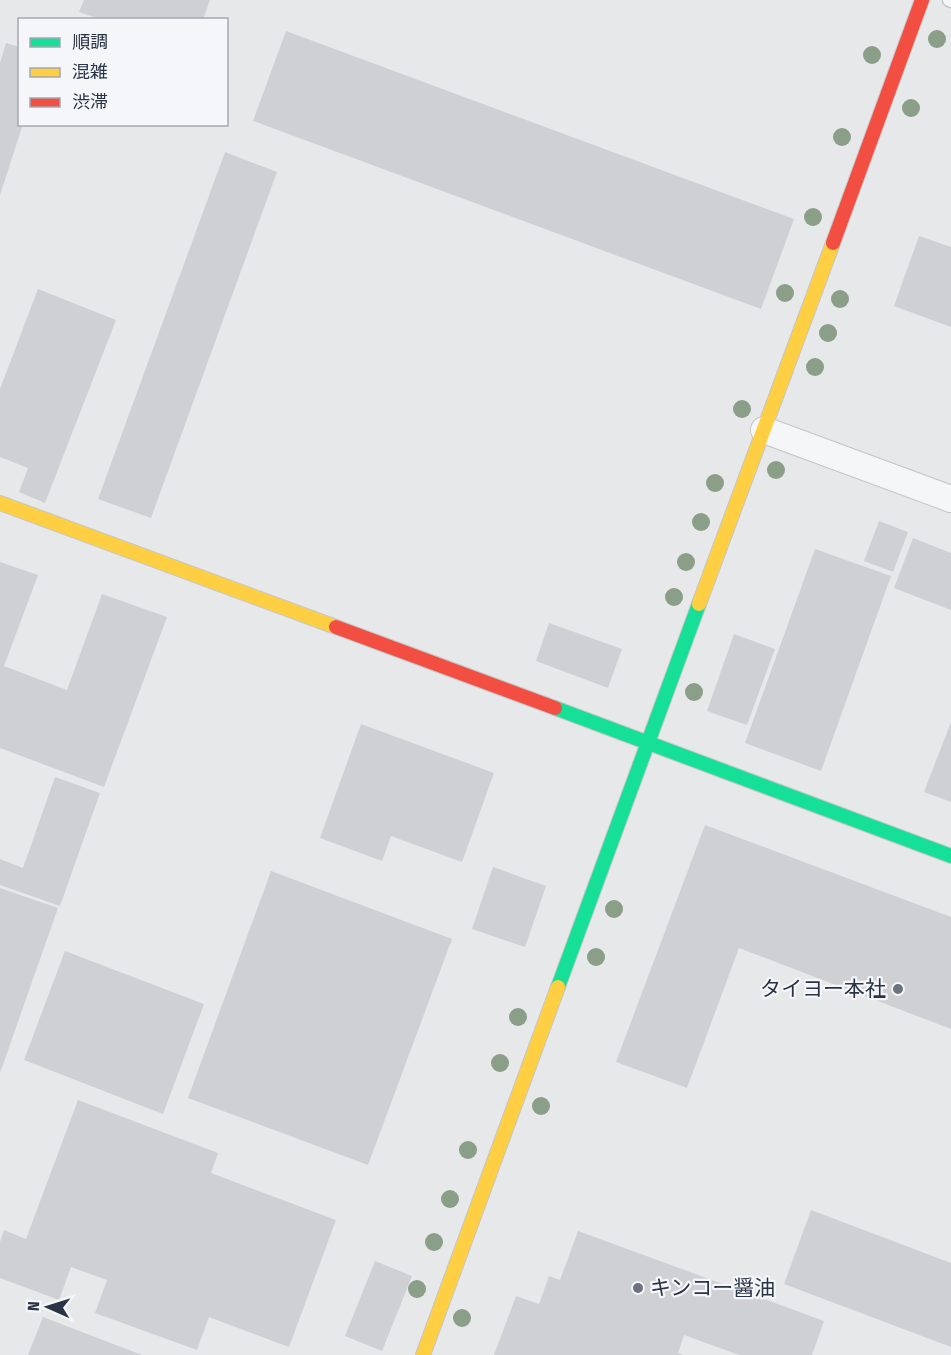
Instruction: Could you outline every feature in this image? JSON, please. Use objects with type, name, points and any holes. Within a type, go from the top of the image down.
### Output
[{"type":"street","points":[[423,1355],[922,0]]},
{"type":"street","points":[[764,430],[951,499]]},
{"type":"street","points":[[0,503],[951,856]]},
{"type":"building","points":[[84,0],[210,0],[204,18],[96,18],[79,12]]},
{"type":"building","points":[[286,31],[794,219],[761,309],[253,121]]},
{"type":"building","points":[[6,43],[18,46],[18,126],[22,126],[0,195],[0,63]]},
{"type":"building","points":[[225,152],[277,172],[151,518],[98,499]]},
{"type":"building","points":[[919,236],[951,247],[951,327],[894,306]]},
{"type":"building","points":[[38,289],[116,320],[45,503],[19,492],[28,468],[0,457],[0,389]]},
{"type":"building","points":[[879,521],[908,532],[893,572],[864,561]]},
{"type":"building","points":[[913,538],[951,553],[951,610],[894,588]]},
{"type":"building","points":[[815,549],[891,576],[821,771],[745,743]]},
{"type":"building","points":[[0,562],[38,575],[4,666],[67,690],[102,594],[167,617],[104,787],[0,748]]},
{"type":"building","points":[[549,623],[622,649],[608,688],[536,661]]},
{"type":"building","points":[[734,634],[775,649],[747,725],[707,711]]},
{"type":"building","points":[[951,722],[951,802],[924,792]]},
{"type":"building","points":[[361,724],[494,773],[462,862],[391,836],[382,861],[320,838]]},
{"type":"building","points":[[55,777],[100,793],[60,906],[0,885],[0,859],[23,868]]},
{"type":"building","name":"タイヨー本社","points":[[705,825],[951,917],[951,1029],[739,948],[687,1088],[616,1062]]},
{"type":"building","points":[[493,867],[546,886],[525,947],[472,929]]},
{"type":"building","points":[[271,871],[452,939],[368,1165],[188,1098]]},
{"type":"building","points":[[0,888],[58,908],[0,1073]]},
{"type":"building","points":[[65,951],[204,1004],[163,1114],[24,1060]]},
{"type":"building","points":[[78,1100],[218,1153],[211,1173],[336,1220],[289,1347],[209,1317],[197,1350],[95,1313],[107,1280],[71,1267],[59,1300],[0,1278],[0,1242],[4,1230],[26,1239]]},
{"type":"building","points":[[811,1210],[951,1263],[951,1347],[784,1284]]},
{"type":"building","name":"キンコー醤油","points":[[578,1231],[824,1321],[812,1355],[739,1355],[684,1335],[678,1353],[683,1355],[494,1355],[516,1296],[539,1304],[549,1276],[560,1280]]},
{"type":"building","points":[[375,1261],[412,1276],[382,1351],[345,1336]]},
{"type":"building","points":[[43,1317],[142,1355],[28,1355]]},
{"type":"traffic: fast","points":[[558,987],[699,604]]},
{"type":"traffic: fast","points":[[555,708],[951,856]]},
{"type":"traffic: slow","points":[[699,604],[833,243]]},
{"type":"traffic: slow","points":[[0,503],[336,627]]},
{"type":"traffic: slow","points":[[423,1355],[558,987]]},
{"type":"traffic: jam","points":[[833,243],[922,0]]},
{"type":"traffic: jam","points":[[336,627],[555,708]]},
{"type":"place","name":"タイヨー本社","points":[[898,989]]},
{"type":"place","name":"キンコー醤油","points":[[638,1288]]}]
